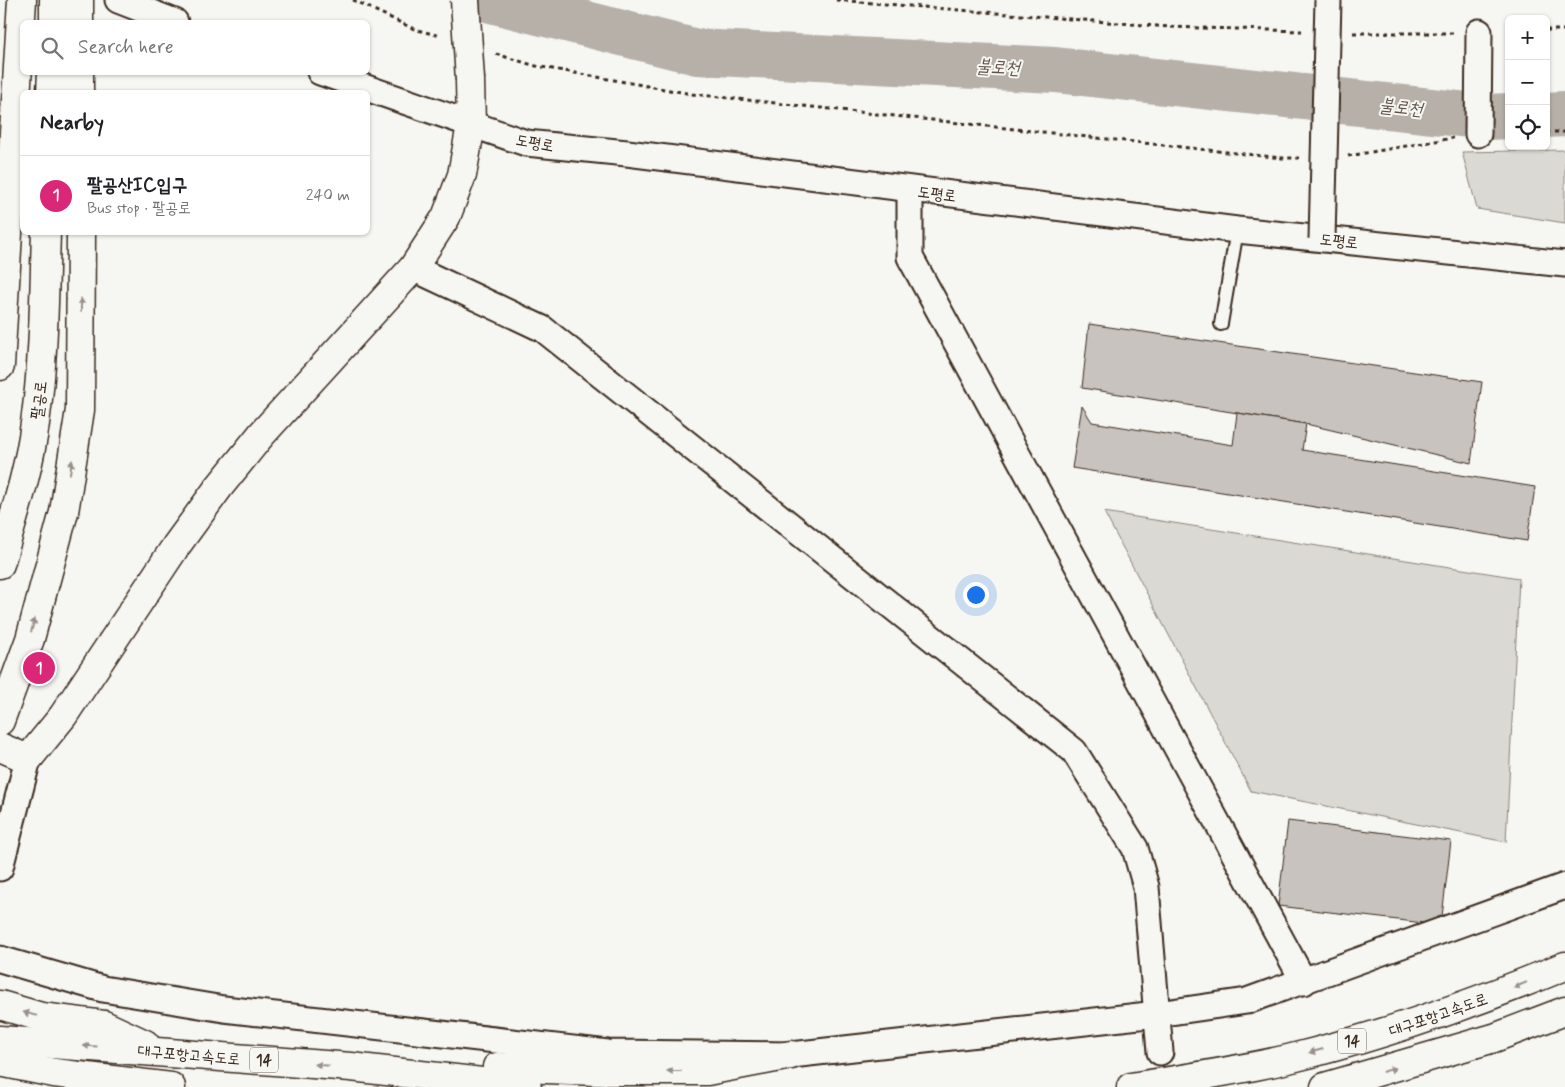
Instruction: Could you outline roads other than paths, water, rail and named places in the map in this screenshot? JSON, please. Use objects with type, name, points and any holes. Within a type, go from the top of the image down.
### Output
[{"type":"main road","points":[[21,20],[22,0]]},
{"type":"main road","points":[[54,0],[54,20]]},
{"type":"main road","points":[[78,0],[79,20]]},
{"type":"main road","points":[[0,747],[28,759],[63,716],[176,546],[219,487],[260,434],[413,268],[446,218],[462,175],[471,125],[465,0]]},
{"type":"main road","points":[[0,366],[20,33]]},
{"type":"main road","points":[[51,90],[52,75]]},
{"type":"main road","points":[[79,75],[79,90]]},
{"type":"main road","name":"팔공로","points":[[0,564],[18,500],[35,426],[43,357],[46,235]]},
{"type":"main road","points":[[0,721],[30,639],[64,512],[80,410],[81,235]]},
{"type":"main road","name":"대구포항고속도로","points":[[1131,1087],[1191,1078],[1288,1058],[1384,1032],[1501,993],[1565,966]]},
{"type":"main road","points":[[0,1005],[41,1017],[104,1025],[159,1051]]},
{"type":"main road","name":"14","points":[[1326,1087],[1494,1038],[1565,1011]]},
{"type":"main road","name":"대구포항고속도로","points":[[0,1040],[352,1067],[527,1087]]},
{"type":"main road","points":[[352,1067],[412,1057],[502,1068],[596,1071],[707,1071],[791,1055]]},
{"type":"main road","name":"대구포항고속도로","points":[[0,1062],[54,1073],[172,1087]]},
{"type":"main road","points":[[0,1072],[54,1073]]},
{"type":"street","points":[[118,0],[170,20]]},
{"type":"street","points":[[1322,239],[1328,0]]},
{"type":"street","points":[[1478,134],[1479,32]]},
{"type":"street","name":"도평로","points":[[329,75],[526,143],[627,153],[1238,230],[1565,264]]},
{"type":"street","points":[[910,190],[910,257],[1304,982]]},
{"type":"street","points":[[413,268],[543,329],[1074,751],[1135,848],[1146,887],[1160,1052]]},
{"type":"street","points":[[0,868],[28,759]]},
{"type":"street","points":[[0,959],[103,989],[224,1009],[608,1053],[791,1055],[1157,1014],[1247,1002],[1565,886]]},
{"type":"lane","points":[[1221,324],[1238,230]]},
{"type":"waterway","name":"불로천","points":[[491,0],[697,52],[1055,70],[1487,117],[1505,116]]},
{"type":"waterway","name":"불로천","points":[[1550,115],[1565,114]]},
{"type":"place","name":"팔공산IC입구","points":[[39,668]]}]
